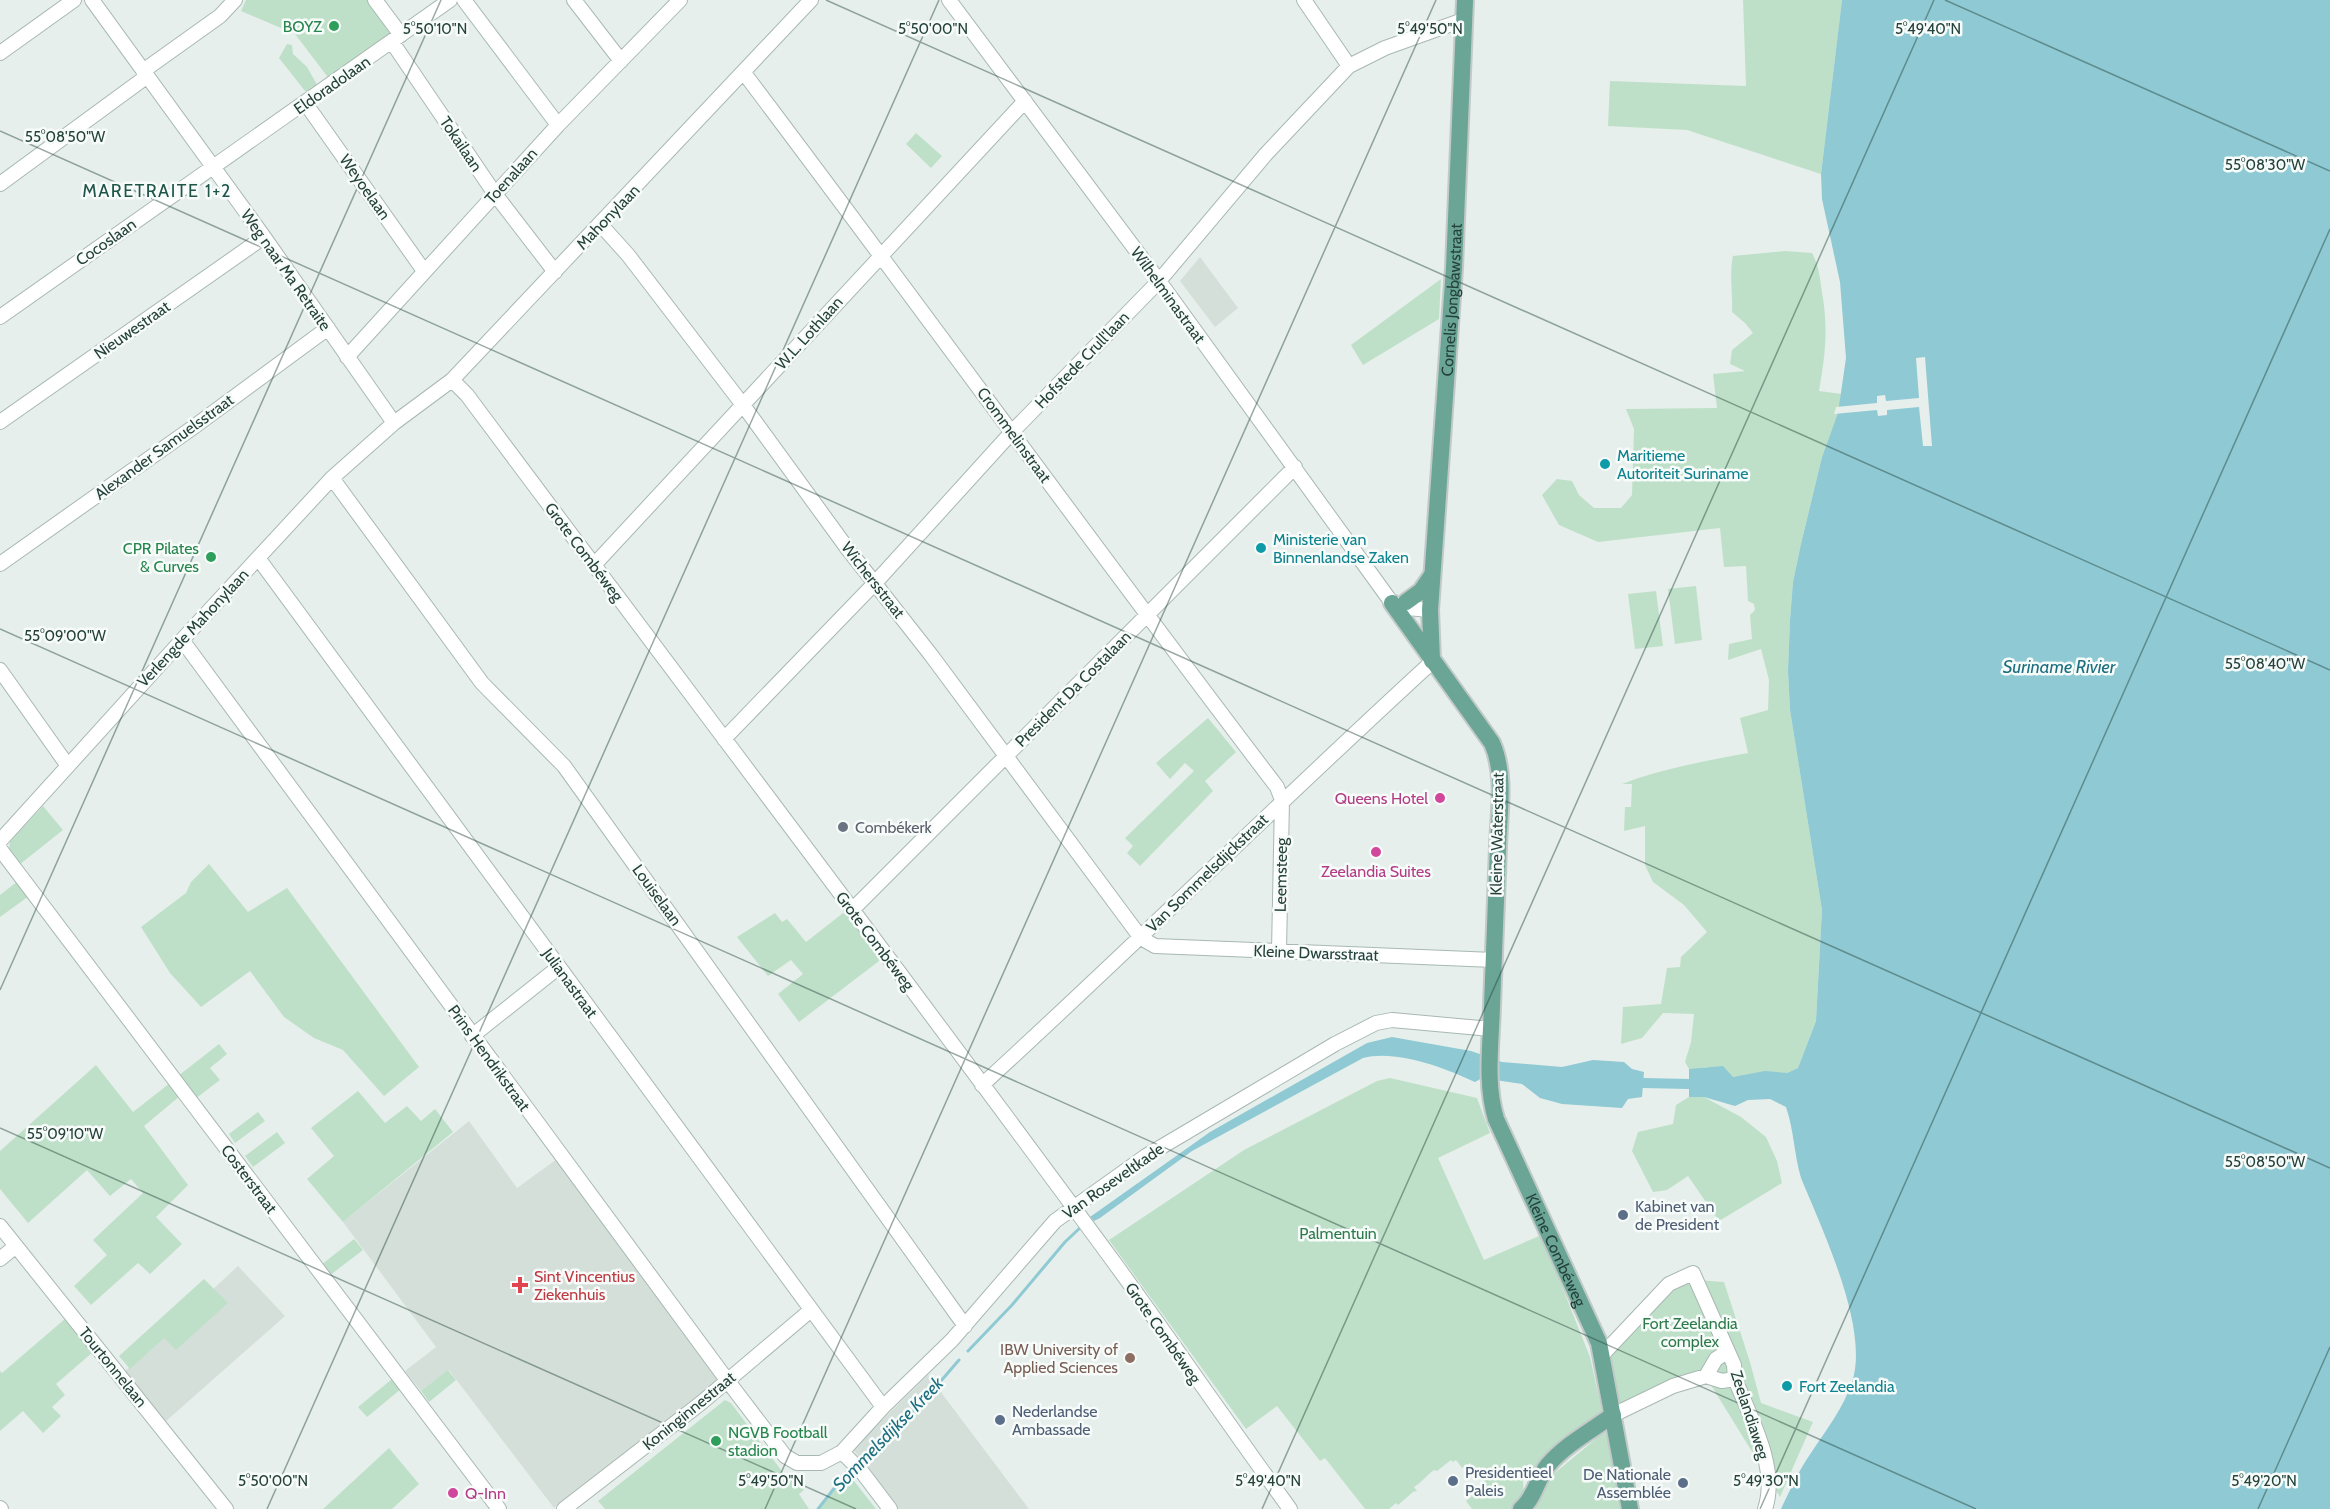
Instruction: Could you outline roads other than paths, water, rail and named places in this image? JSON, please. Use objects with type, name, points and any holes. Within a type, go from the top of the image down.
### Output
[{"type":"main road","name":"Cornelis Jongbawstraat","points":[[1430,606],[1454,268],[1465,0]]},
{"type":"main road","points":[[1394,599],[1421,591],[1432,575]]},
{"type":"main road","name":"Kleine Waterstraat","points":[[1394,599],[1432,662],[1492,743],[1498,756],[1500,802],[1490,1088]]},
{"type":"main road","points":[[1430,606],[1432,662]]},
{"type":"main road","name":"Kleine Combéweg","points":[[1490,1088],[1496,1119],[1578,1294],[1602,1355],[1630,1509]]},
{"type":"main road","points":[[1521,1509],[1532,1496],[1541,1474],[1551,1462],[1612,1415]]},
{"type":"street","points":[[0,53],[74,0]]},
{"type":"street","name":"Weg naar Ma Retraite","points":[[92,0],[264,237],[394,423]]},
{"type":"street","points":[[0,184],[220,16],[235,0]]},
{"type":"street","name":"Tokailaan","points":[[375,0],[396,39],[495,194],[555,272]]},
{"type":"street","name":"Eldoradolaan","points":[[212,166],[306,104],[450,0]]},
{"type":"street","points":[[464,0],[558,125]]},
{"type":"street","points":[[574,0],[621,61]]},
{"type":"street","name":"Toenalaan","points":[[347,357],[558,125],[680,0]]},
{"type":"street","name":"Mahonylaan","points":[[394,423],[452,381],[811,0]]},
{"type":"street","name":"Wilhelminastraat","points":[[949,0],[1394,599]]},
{"type":"street","points":[[1304,0],[1349,66]]},
{"type":"street","name":"Hofstede Crull'laan","points":[[724,739],[875,583],[1012,432],[1159,281],[1266,154],[1349,66],[1385,48],[1464,20]]},
{"type":"street","name":"Crommelinstraat","points":[[744,73],[881,254],[1146,615],[1277,787],[1282,800]]},
{"type":"street","name":"W.L. Lothlaan","points":[[594,565],[1025,101]]},
{"type":"street","name":"Weyoelaan","points":[[306,104],[424,271]]},
{"type":"street","name":"Cocoslaan","points":[[0,317],[212,166]]},
{"type":"street","name":"Wichersstraat","points":[[601,225],[628,255],[743,405],[1141,938]]},
{"type":"street","name":"Nieuwestraat","points":[[0,422],[264,237]]},
{"type":"street","name":"Alexander Samuelsstraat","points":[[0,564],[195,426],[327,328]]},
{"type":"street","name":"Grote Combéweg","points":[[452,381],[467,395],[982,1084],[1290,1509]]},
{"type":"street","name":"Verlengde Mahonylaan","points":[[0,841],[332,478],[394,423]]},
{"type":"street","name":"President Da Costalaan","points":[[852,910],[1295,467]]},
{"type":"street","name":"Louiselaan","points":[[332,478],[482,683],[564,766],[964,1326]]},
{"type":"street","name":"Julianastraat","points":[[258,558],[883,1407]]},
{"type":"street","points":[[1394,599],[1407,609],[1430,606]]},
{"type":"street","name":"Prins Hendrikstraat","points":[[182,640],[727,1380],[785,1456],[807,1464]]},
{"type":"street","name":"Van Sommelsdijckstraat","points":[[982,1084],[1141,938],[1282,800],[1432,662]]},
{"type":"street","points":[[0,670],[68,766]]},
{"type":"street","name":"Leemsteeg","points":[[1279,951],[1282,800]]},
{"type":"street","name":"Costerstraat","points":[[0,849],[499,1509]]},
{"type":"street","name":"Kleine Dwarsstraat","points":[[1141,938],[1155,946],[1494,960]]},
{"type":"street","points":[[472,1036],[559,967]]},
{"type":"street","name":"Van Roseveltkade","points":[[807,1464],[820,1463],[845,1454],[883,1407],[964,1326],[1055,1221],[1076,1211],[1146,1156],[1200,1122],[1376,1023],[1392,1020],[1491,1029]]},
{"type":"street","name":"Tourtonnelaan","points":[[0,1226],[226,1509]]},
{"type":"street","points":[[0,1259],[16,1246]]},
{"type":"street","name":"Zeelandiaweg","points":[[1602,1355],[1669,1284],[1693,1273],[1734,1365],[1735,1379],[1767,1463],[1769,1485],[1765,1509]]},
{"type":"street","name":"Koninginnestraat","points":[[564,1509],[701,1403],[811,1310]]},
{"type":"street","points":[[1706,1376],[1716,1359],[1727,1352]]},
{"type":"street","points":[[1612,1415],[1673,1386],[1706,1376],[1722,1381],[1735,1379]]},
{"type":"street","points":[[845,1454],[890,1509]]},
{"type":"water","name":"Suriname Rivier","points":[[1842,0],[2330,0],[2330,1509],[1781,1509],[1803,1466],[1848,1392],[1856,1360],[1855,1335],[1841,1279],[1801,1178],[1786,1107],[1770,1099],[1748,1100],[1735,1106],[1704,1097],[1689,1097],[1689,1069],[1723,1066],[1733,1077],[1765,1071],[1787,1073],[1798,1068],[1816,1021],[1822,910],[1790,710],[1788,671],[1793,582],[1822,457],[1838,413],[1846,358],[1840,282],[1822,199],[1821,174]]},
{"type":"water","points":[[1392,1037],[1471,1051],[1502,1062],[1562,1067],[1593,1060],[1624,1062],[1632,1069],[1644,1072],[1642,1097],[1628,1099],[1622,1108],[1562,1104],[1540,1098],[1522,1084],[1482,1078],[1475,1082],[1450,1071],[1405,1058],[1376,1056],[1363,1058],[1192,1151],[1100,1218],[1094,1221],[1090,1217],[1210,1132],[1367,1043]]},
{"type":"waterway","points":[[1643,1083],[1689,1084]]},
{"type":"waterway","points":[[968,1351],[1082,1226]]},
{"type":"waterway","name":"Sommelsdijkse Kreek","points":[[857,1461],[921,1404],[959,1360]]},
{"type":"waterway","name":"Sommelsdijkse Kreek","points":[[818,1509],[850,1468]]},
{"type":"place","name":"BOYZ","points":[[334,26]]},
{"type":"place","name":"Maritieme Autoriteit Suriname","points":[[1605,464]]},
{"type":"place","name":"Ministerie van Binnenlandse Zaken","points":[[1261,548]]},
{"type":"place","name":"CPR Pilates & Curves","points":[[211,557]]},
{"type":"place","name":"Queens Hotel","points":[[1440,798]]},
{"type":"place","name":"Combékerk","points":[[843,827]]},
{"type":"place","name":"Zeelandia Suites","points":[[1376,852]]},
{"type":"place","name":"Kabinet van de President","points":[[1623,1215]]},
{"type":"place","name":"Sint Vincentius Ziekenhuis","points":[[520,1285]]},
{"type":"place","name":"IBW University of Applied Sciences","points":[[1130,1358]]},
{"type":"place","name":"Fort Zeelandia","points":[[1787,1386]]},
{"type":"place","name":"Nederlandse Ambassade","points":[[1000,1420]]},
{"type":"place","name":"NGVB Football stadion","points":[[716,1441]]},
{"type":"place","name":"Presidentieel Paleis","points":[[1453,1481]]},
{"type":"place","name":"De Nationale Assemblée","points":[[1683,1483]]},
{"type":"place","name":"Q-Inn","points":[[453,1493]]},
{"type":"district","name":"MARETRAITE 1+2","points":[[157,191]]},
{"type":"park label","name":"Palmentuin","points":[[1338,1233]]},
{"type":"park label","name":"Fort Zeelandia complex","points":[[1690,1332]]}]
